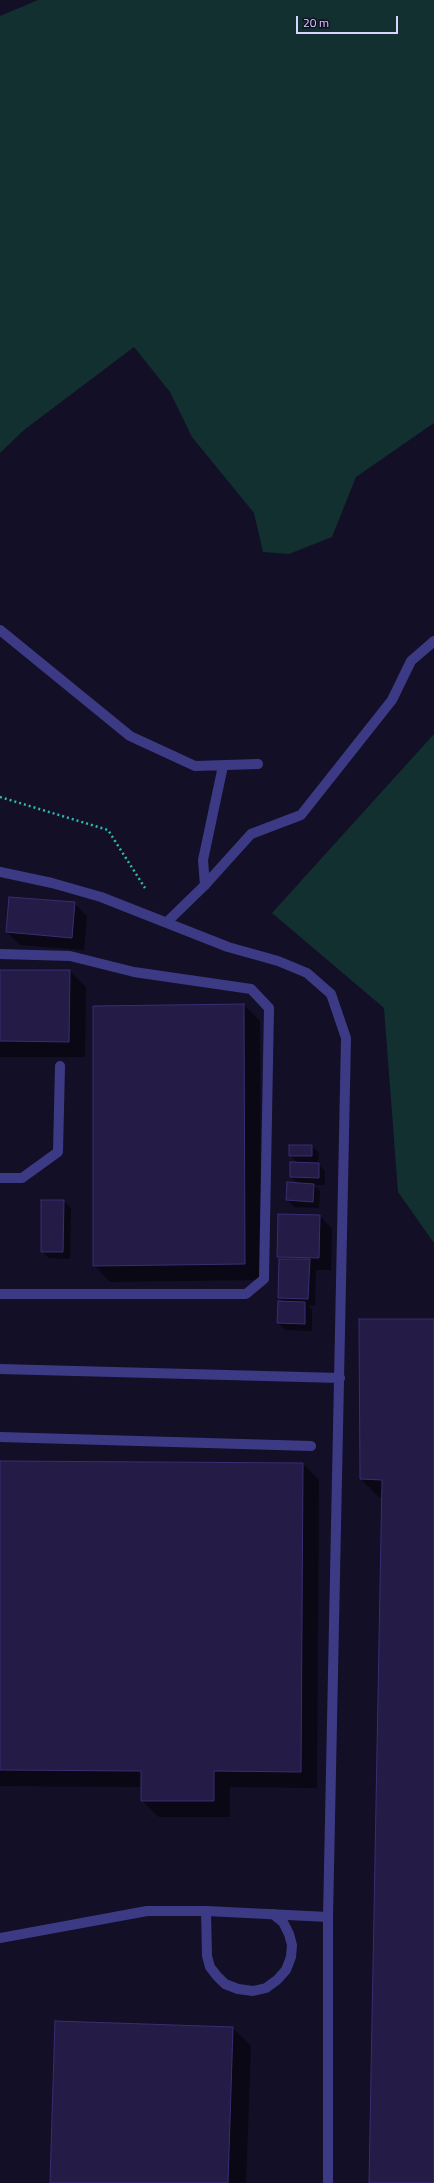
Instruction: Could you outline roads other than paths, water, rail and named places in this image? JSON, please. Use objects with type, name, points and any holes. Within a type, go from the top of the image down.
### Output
[{"type":"street","points":[[0,630],[130,736],[195,766],[258,764]]},
{"type":"street","points":[[167,922],[206,886],[251,834],[301,815],[392,700],[411,662],[434,641]]},
{"type":"street","points":[[206,886],[202,860],[223,766]]},
{"type":"street","points":[[0,872],[52,883],[101,897],[228,947],[278,960],[307,973],[331,994],[346,1038],[328,1917],[328,2183]]},
{"type":"street","points":[[0,954],[70,956],[134,972],[251,989],[269,1008],[264,1279],[246,1294],[0,1294]]},
{"type":"street","points":[[0,1178],[22,1178],[58,1152],[60,1066]]},
{"type":"street","points":[[0,1369],[340,1378]]},
{"type":"street","points":[[0,1437],[312,1446]]},
{"type":"street","points":[[0,1938],[147,1911],[206,1911],[328,1917]]},
{"type":"street","points":[[206,1911],[207,1956],[210,1967],[216,1976],[225,1984],[238,1990],[253,1991],[266,1988],[277,1980],[286,1970],[291,1957],[292,1945],[289,1934],[283,1922],[273,1914]]}]
